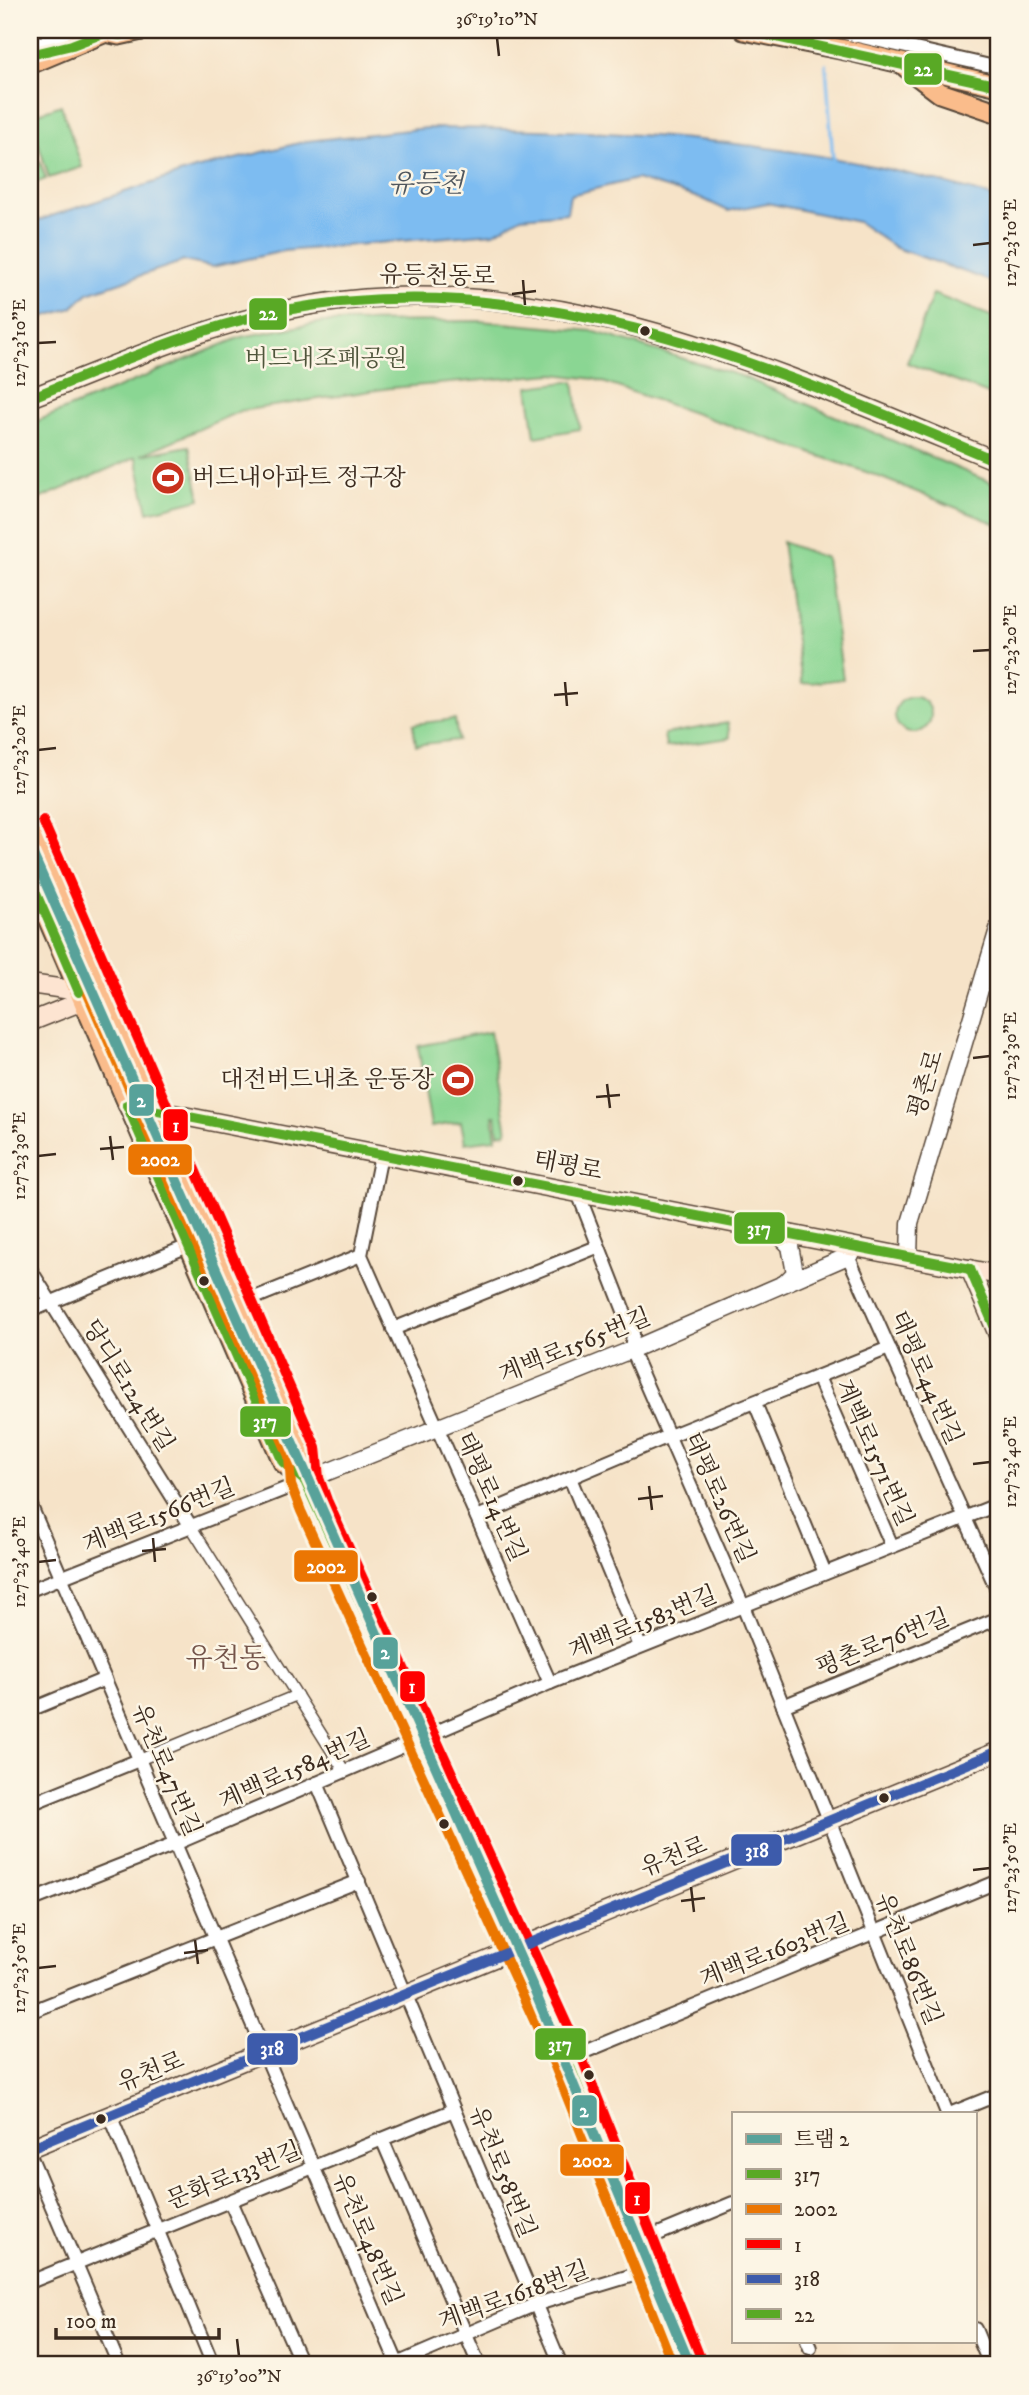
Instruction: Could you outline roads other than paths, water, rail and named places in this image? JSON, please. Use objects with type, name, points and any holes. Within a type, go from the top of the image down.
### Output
[{"type":"main road","points":[[30,55],[78,37],[106,32],[120,35],[142,30]]},
{"type":"main road","points":[[744,30],[812,37],[899,62],[999,86]]},
{"type":"main road","points":[[30,77],[115,42],[120,35]]},
{"type":"main road","points":[[30,64],[78,37]]},
{"type":"main road","points":[[899,62],[940,93],[999,113]]},
{"type":"main road","name":"유등천동로","points":[[30,398],[220,326],[283,310],[402,297],[478,298],[548,307],[668,334],[798,379],[999,462]]},
{"type":"main road","points":[[30,827],[156,1111],[303,1454],[305,1481],[567,2059],[688,2365]]},
{"type":"main road","points":[[30,877],[283,1462],[305,1481]]},
{"type":"main road","points":[[30,984],[81,996]]},
{"type":"main road","points":[[30,1022],[81,996],[102,993]]},
{"type":"main road","name":"태평로","points":[[127,1105],[775,1231],[853,1252],[909,1257],[999,1275]]},
{"type":"main road","points":[[970,1269],[998,1326]]},
{"type":"main road","name":"유천로","points":[[30,2148],[999,1751]]},
{"type":"street","points":[[831,30],[999,68]]},
{"type":"street","points":[[30,37],[37,44],[78,37]]},
{"type":"street","name":"평촌로","points":[[909,1257],[910,1223],[999,926]]},
{"type":"street","points":[[237,1305],[361,1255],[381,1154]]},
{"type":"street","name":"태평로26번길","points":[[578,1193],[597,1247],[634,1335],[631,1350],[743,1606],[829,1820]]},
{"type":"street","points":[[775,1231],[790,1246],[795,1273],[785,1283]]},
{"type":"street","points":[[30,1311],[210,1237]]},
{"type":"street","points":[[393,1329],[597,1247]]},
{"type":"street","name":"계백로1565번길","points":[[305,1481],[436,1426],[631,1350],[853,1252]]},
{"type":"street","name":"태평로44번길","points":[[853,1252],[889,1348],[999,1594]]},
{"type":"street","name":"태평로14번길","points":[[361,1255],[550,1683]]},
{"type":"street","name":"당디로124번길","points":[[30,1269],[190,1525]]},
{"type":"street","name":"계백로1571번길","points":[[477,1517],[889,1348]]},
{"type":"street","name":"계백로1571번길","points":[[818,1377],[892,1546]]},
{"type":"street","points":[[755,1403],[825,1573]]},
{"type":"street","points":[[570,1479],[640,1647]]},
{"type":"street","name":"계백로1566번길","points":[[30,1590],[305,1481]]},
{"type":"street","name":"유천로47번길","points":[[30,1504],[33,1519],[61,1577],[265,2053]]},
{"type":"street","name":"계백로1583번길","points":[[420,1737],[999,1504]]},
{"type":"street","points":[[190,1525],[345,1772]]},
{"type":"street","name":"평촌로76번길","points":[[783,1706],[999,1618]]},
{"type":"street","points":[[30,1710],[105,1679]]},
{"type":"street","points":[[30,1804],[298,1695]]},
{"type":"street","name":"계백로1584번길","points":[[30,1901],[175,1844],[420,1737]]},
{"type":"street","points":[[317,1783],[408,1994]]},
{"type":"street","name":"유천로86번길","points":[[829,1820],[949,2112]]},
{"type":"street","points":[[30,2012],[359,1881]]},
{"type":"street","name":"계백로1603번길","points":[[567,2059],[999,1881]]},
{"type":"street","name":"유천로58번길","points":[[408,1994],[561,2365]]},
{"type":"street","name":"유천로48번길","points":[[265,2053],[396,2365]]},
{"type":"street","points":[[952,2112],[999,2094]]},
{"type":"street","name":"문화로133번길","points":[[30,2282],[454,2110]]},
{"type":"street","points":[[110,2115],[213,2365]]},
{"type":"street","points":[[382,2139],[479,2365]]},
{"type":"street","points":[[30,2155],[120,2365]]},
{"type":"street","points":[[230,2201],[302,2365]]},
{"type":"street","points":[[639,2242],[732,2203]]},
{"type":"street","name":"계백로1618번길","points":[[396,2365],[534,2305],[650,2270]]},
{"type":"street","points":[[976,2331],[990,2365]]},
{"type":"water","name":"유등천","points":[[427,128],[572,131],[716,142],[859,163],[930,179],[999,199],[999,284],[896,248],[858,222],[767,203],[728,211],[703,199],[636,179],[570,195],[567,213],[521,217],[494,233],[284,251],[212,267],[184,261],[88,293],[72,308],[30,321],[30,223],[195,169],[307,141]]},
{"type":"waterway","points":[[826,65],[833,161]]},
{"type":"tram line","name":"2","points":[[30,848],[533,1987],[690,2365]]},
{"type":"place","name":"버드내아파트 정구장","points":[[168,478]]},
{"type":"place","name":"대전버드내초 운동장","points":[[458,1080]]},
{"type":"district","name":"유천동","points":[[226,1658]]},
{"type":"park label","name":"버드내조폐공원","points":[[326,359]]}]
